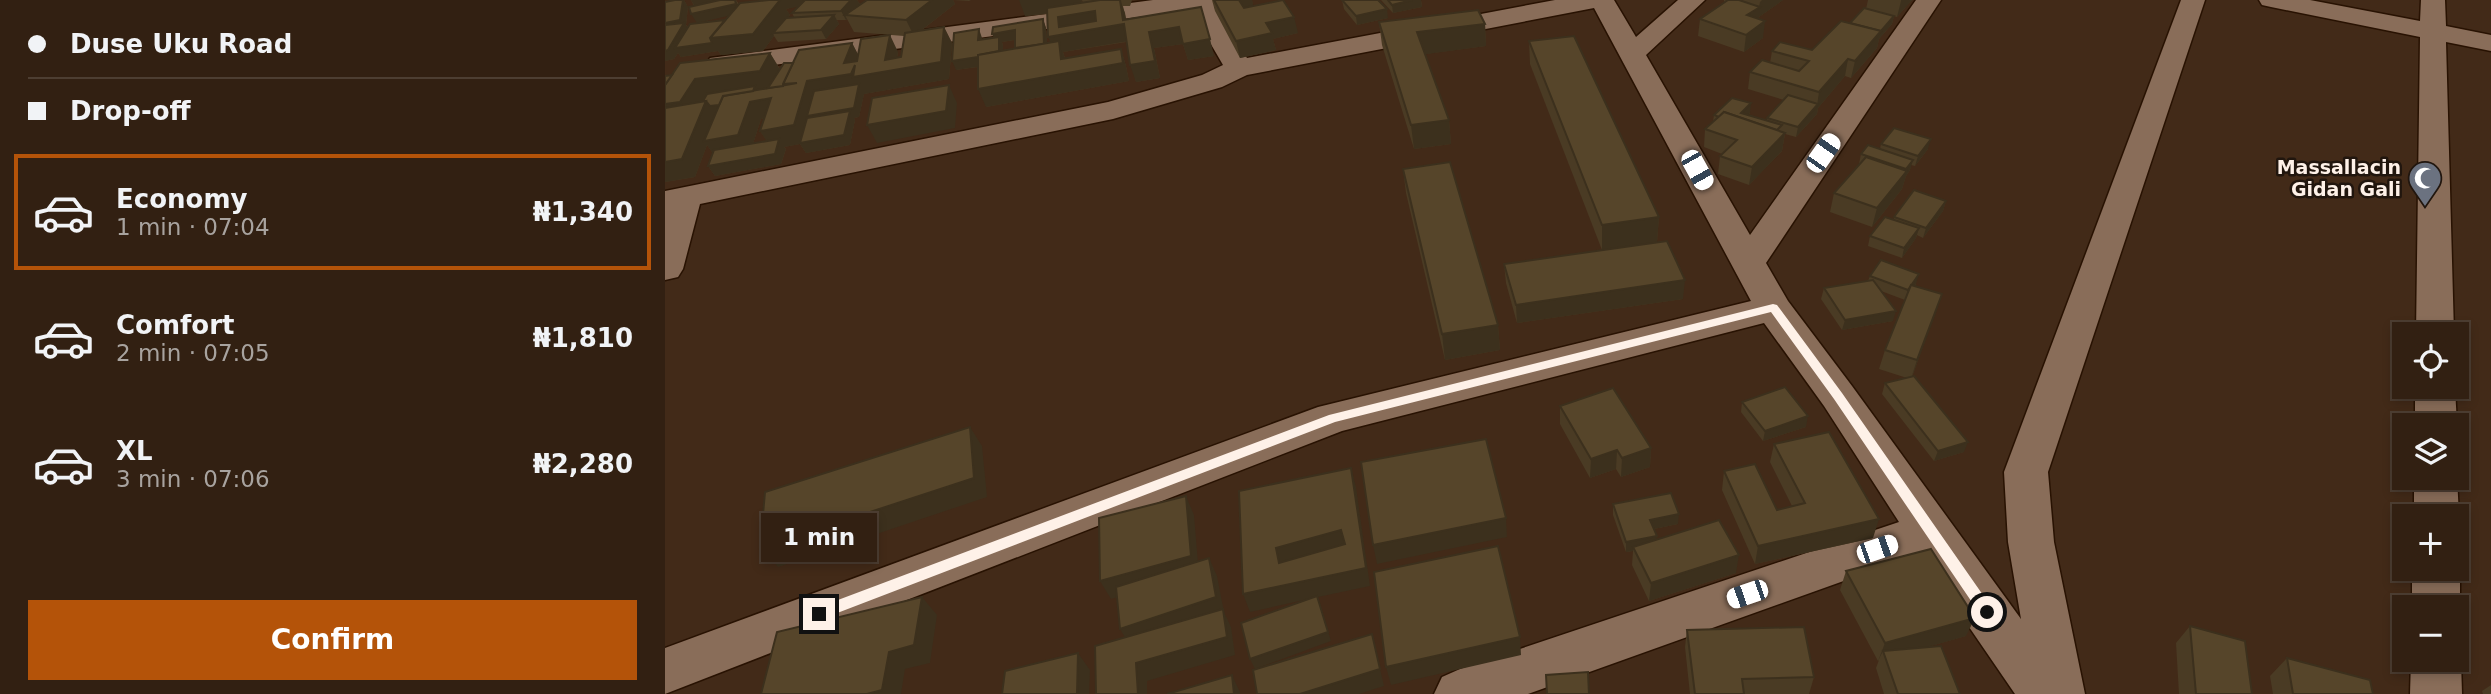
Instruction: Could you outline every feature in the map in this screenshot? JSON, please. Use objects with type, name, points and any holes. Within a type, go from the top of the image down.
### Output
[{"type":"street","points":[[665,269],[675,199],[1113,110],[1212,80],[1239,68],[1594,0]]},
{"type":"street","points":[[1602,0],[1773,308],[1838,396],[1929,531],[2045,694]]},
{"type":"street","points":[[1632,54],[1693,0]]},
{"type":"street","points":[[1748,263],[1929,0]]},
{"type":"street","points":[[2059,694],[2031,542],[2026,472],[2193,0]]},
{"type":"street","points":[[2270,0],[2491,43]]},
{"type":"street","points":[[2433,0],[2435,322]]},
{"type":"street","points":[[689,68],[1205,1],[1239,68]]},
{"type":"street","points":[[665,672],[1333,418],[1773,308]]},
{"type":"street","points":[[1460,694],[1929,531]]},
{"type":"street","points":[[2436,672],[2436,694]]},
{"type":"building","points":[[683,0],[680,20],[665,23],[665,2]]},
{"type":"building","points":[[720,0],[735,0],[736,4],[691,14],[689,7]]},
{"type":"building","points":[[780,0],[753,34],[710,38],[740,3]]},
{"type":"building","points":[[805,0],[851,0],[841,11],[792,13]]},
{"type":"building","points":[[867,0],[932,0],[906,20],[845,15]]},
{"type":"building","points":[[1100,0],[1120,0],[1123,20],[1201,7],[1210,39],[1183,44],[1179,27],[1149,32],[1155,61],[1130,65],[1124,24],[1048,37],[1047,8]],"holes":[[[1095,11],[1096,21],[1059,27],[1058,17]]]},
{"type":"building","points":[[1214,0],[1239,0],[1244,8],[1283,0],[1294,17],[1266,23],[1272,33],[1236,41]]},
{"type":"building","points":[[1342,0],[1378,0],[1387,9],[1356,16]]},
{"type":"building","points":[[1388,0],[1412,0],[1392,5]]},
{"type":"building","points":[[1728,0],[1739,0],[1760,7],[1747,15],[1765,21],[1746,35],[1700,19]]},
{"type":"building","points":[[1864,8],[1894,16],[1881,31],[1850,23]]},
{"type":"building","points":[[1478,10],[1485,24],[1417,32],[1449,120],[1411,125],[1379,22]]},
{"type":"building","points":[[834,15],[821,30],[773,33],[786,18]]},
{"type":"building","points":[[1043,19],[1044,44],[1015,48],[1015,30],[992,34],[993,27]]},
{"type":"building","points":[[725,20],[710,38],[712,43],[675,48],[690,24]]},
{"type":"building","points":[[1841,21],[1881,31],[1855,61],[1848,59],[1819,92],[1750,72],[1762,60],[1799,71],[1809,61],[1772,51],[1780,42],[1812,50]]},
{"type":"building","points":[[684,23],[668,50],[665,51],[665,25]]},
{"type":"building","points":[[944,27],[941,62],[853,77],[855,65],[851,74],[807,81],[794,125],[760,131],[771,98],[750,102],[738,135],[704,141],[723,96],[797,83],[783,84],[799,50],[852,43],[844,63],[857,61],[861,39],[890,35],[885,60],[901,57],[905,33]]},
{"type":"building","points":[[979,29],[978,40],[999,37],[999,51],[952,61],[954,33]]},
{"type":"building","points":[[1574,36],[1659,217],[1602,225],[1529,41]]},
{"type":"building","points":[[1059,41],[1061,59],[1121,49],[1123,63],[978,89],[978,55]]},
{"type":"building","points":[[770,53],[760,71],[695,79],[680,102],[665,104],[665,85],[680,63]]},
{"type":"building","points":[[784,63],[793,63],[783,86],[768,88]]},
{"type":"building","points":[[672,75],[665,85],[665,76]]},
{"type":"building","points":[[859,84],[854,108],[807,116],[814,91]]},
{"type":"building","points":[[949,85],[946,111],[867,125],[872,98]]},
{"type":"building","points":[[755,86],[753,91],[723,96],[719,105],[710,106],[703,101],[707,94]]},
{"type":"building","points":[[1788,95],[1818,104],[1798,127],[1767,118]]},
{"type":"building","points":[[1732,98],[1751,103],[1741,113],[1782,125],[1777,130],[1724,112],[1719,117],[1714,115]]},
{"type":"building","points":[[706,101],[682,159],[665,162],[665,108]]},
{"type":"building","points":[[850,111],[844,135],[800,143],[807,118]]},
{"type":"building","points":[[1724,112],[1785,133],[1752,167],[1720,156],[1737,140],[1705,129]]},
{"type":"building","points":[[1894,128],[1931,139],[1918,156],[1881,144]]},
{"type":"building","points":[[779,139],[775,154],[708,166],[714,150]]},
{"type":"building","points":[[1868,145],[1913,160],[1906,169],[1861,154]]},
{"type":"building","points":[[1866,157],[1907,171],[1877,208],[1834,193]]},
{"type":"building","points":[[1450,162],[1498,325],[1442,334],[1403,169]]},
{"type":"building","points":[[1914,190],[1946,201],[1926,228],[1894,217]]},
{"type":"building","points":[[1885,217],[1919,228],[1904,248],[1870,236]]},
{"type":"building","points":[[1667,241],[1685,280],[1516,305],[1504,264]]},
{"type":"building","points":[[1881,260],[1919,274],[1908,290],[1870,276]]},
{"type":"building","points":[[1873,280],[1896,311],[1845,320],[1824,288]]},
{"type":"building","points":[[1911,285],[1942,294],[1917,360],[1885,350]]},
{"type":"building","points":[[1914,376],[1968,442],[1938,451],[1885,383]]},
{"type":"building","points":[[1785,387],[1808,416],[1765,431],[1742,402]]},
{"type":"building","points":[[1613,388],[1651,448],[1622,458],[1617,450],[1591,459],[1560,406]]},
{"type":"building","points":[[970,427],[974,478],[760,548],[765,492]]},
{"type":"building","points":[[1829,432],[1879,519],[1758,546],[1724,471],[1755,464],[1777,510],[1805,503],[1774,444]]},
{"type":"building","points":[[1486,439],[1506,518],[1373,545],[1361,462]]},
{"type":"building","points":[[1351,468],[1366,568],[1243,594],[1239,491]],"holes":[[[1341,530],[1345,544],[1279,563],[1276,548]]]},
{"type":"building","points":[[1671,493],[1679,514],[1650,520],[1657,536],[1626,542],[1613,504]]},
{"type":"building","points":[[1186,496],[1191,556],[1100,581],[1099,518]]},
{"type":"building","points":[[1719,520],[1739,555],[1651,583],[1633,547]]},
{"type":"building","points":[[1498,546],[1520,637],[1386,667],[1374,572]]},
{"type":"building","points":[[1931,549],[1975,618],[1885,643],[1846,571]]},
{"type":"building","points":[[1209,558],[1216,597],[1120,629],[1116,587]]},
{"type":"building","points":[[1317,596],[1328,632],[1250,659],[1241,623]]},
{"type":"building","points":[[922,597],[914,645],[889,652],[882,690],[867,694],[761,694],[777,632]]},
{"type":"building","points":[[1223,609],[1227,637],[1136,663],[1138,694],[1096,694],[1095,646]]},
{"type":"building","points":[[2190,626],[2245,641],[2252,694],[2196,694]]},
{"type":"building","points":[[1804,627],[1814,677],[1742,679],[1744,694],[1695,694],[1687,630]]},
{"type":"building","points":[[1372,634],[1380,669],[1300,694],[1257,694],[1253,670]]},
{"type":"building","points":[[1941,646],[1960,694],[1898,694],[1883,651]]},
{"type":"building","points":[[1078,653],[1077,694],[1002,694],[1005,671]]},
{"type":"building","points":[[2287,658],[2370,680],[2373,694],[2293,694]]},
{"type":"building","points":[[1588,672],[1589,694],[1547,694],[1546,675]]},
{"type":"building","points":[[1232,675],[1234,694],[1167,694]]},
{"type":"place","name":"Massallacin Gidan Gali","points":[[2425,208]]},
{"type":"route","points":[[819,614],[1333,418],[1773,308],[1838,396],[1987,612]]}]
